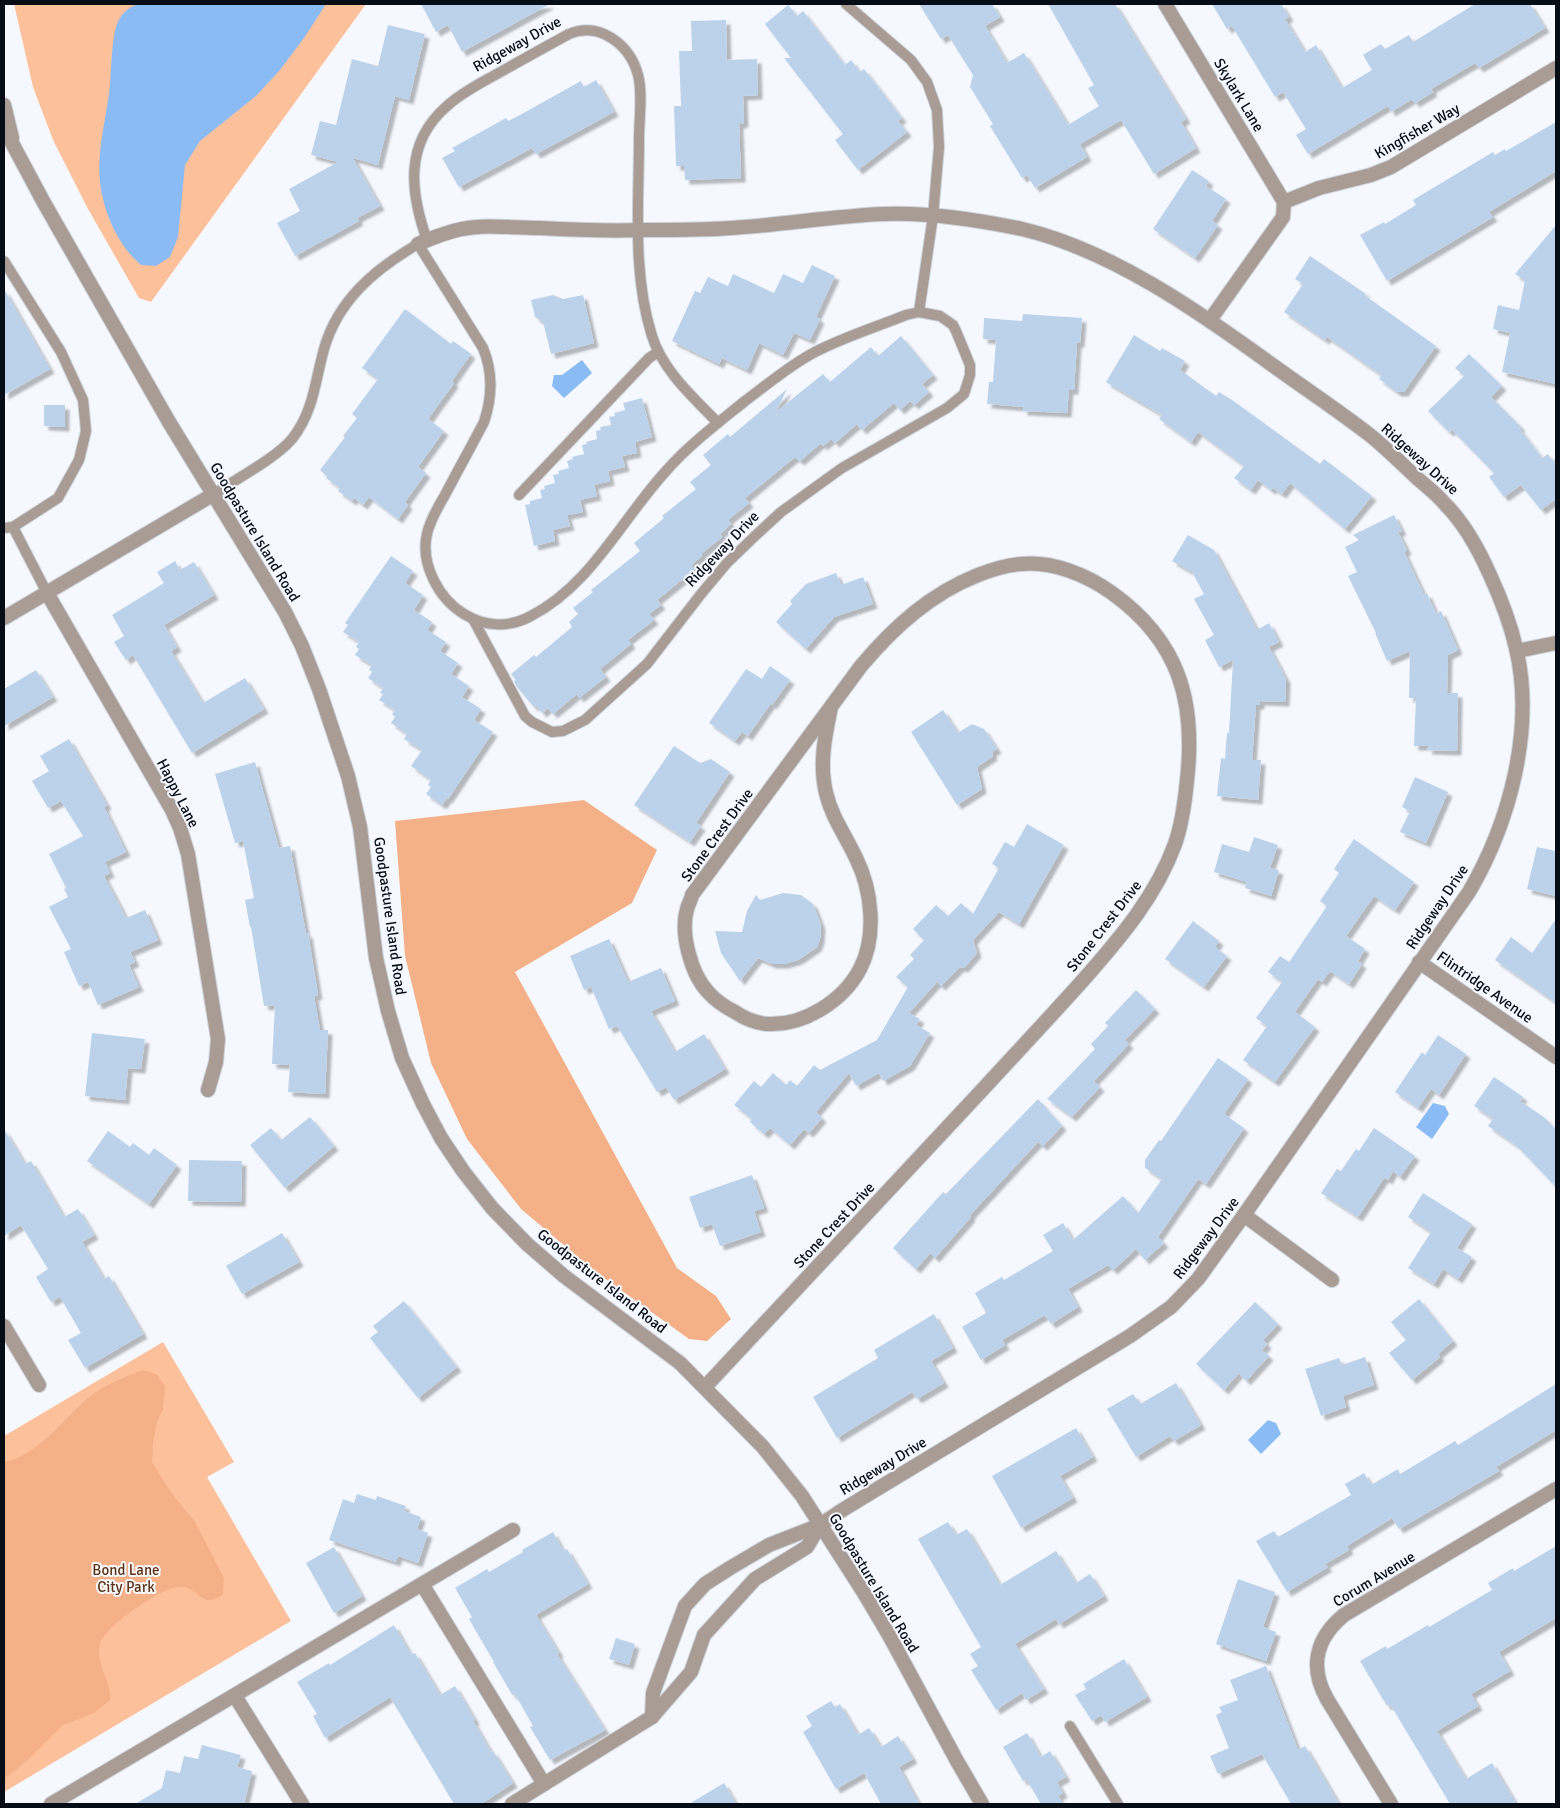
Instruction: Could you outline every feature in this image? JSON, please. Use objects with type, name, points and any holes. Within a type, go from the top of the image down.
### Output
[{"type":"street","name":"Skylark Lane","points":[[1165,4],[1284,202]]},
{"type":"street","name":"Kingfisher Way","points":[[1284,202],[1319,188],[1371,175],[1391,167],[1556,68]]},
{"type":"street","name":"Goodpasture Island Road","points":[[4,105],[14,146]]},
{"type":"street","name":"Goodpasture Island Road","points":[[4,128],[43,201],[165,413],[285,612],[302,646],[319,689],[348,776],[360,827],[367,870],[376,958],[388,1011],[402,1058],[441,1138],[463,1171],[492,1208],[527,1244],[564,1276],[680,1363],[763,1448],[802,1496],[890,1637],[956,1761],[982,1804]]},
{"type":"street","points":[[1210,320],[1284,217],[1284,202]]},
{"type":"street","name":"Ridgeway Drive","points":[[423,242],[457,230],[481,227],[639,230],[730,229],[884,214],[933,216],[996,224],[1052,238],[1107,261],[1210,320],[1371,436],[1447,505],[1483,560],[1508,618],[1517,650],[1521,690],[1521,735],[1511,791],[1489,852],[1478,876],[1195,1283],[1171,1307],[1122,1341],[820,1525]]},
{"type":"street","points":[[4,618],[214,494]]},
{"type":"street","name":"Stone Crest Drive","points":[[705,1387],[1063,1003],[1114,944],[1145,903],[1160,878],[1175,842],[1185,798],[1190,756],[1189,714],[1182,683],[1168,652],[1149,625],[1126,603],[1099,583],[1071,571],[1022,563],[993,569],[963,581],[939,594],[908,616],[884,638],[861,666],[692,895],[686,910],[685,927],[689,953],[695,972],[707,991],[726,1007],[747,1019],[766,1024],[790,1022],[813,1014],[831,1003],[848,986],[860,968],[867,949],[870,915],[869,897],[857,859],[829,806],[823,776],[823,751],[831,707]]},
{"type":"street","name":"Happy Lane","points":[[47,593],[172,810],[180,828],[188,854],[218,1038],[216,1062],[208,1090]]},
{"type":"street","points":[[1517,650],[1556,643]]},
{"type":"street","name":"Flintridge Avenue","points":[[1420,962],[1556,1057]]},
{"type":"street","points":[[1244,1215],[1332,1280]]},
{"type":"street","points":[[4,1326],[39,1385]]},
{"type":"street","name":"Corum Avenue","points":[[1390,1804],[1326,1699],[1318,1681],[1316,1663],[1318,1652],[1328,1631],[1344,1615],[1556,1489]]},
{"type":"street","points":[[652,1717],[653,1693],[685,1606],[705,1584],[738,1563],[769,1545],[820,1525]]},
{"type":"street","points":[[512,1804],[652,1717],[691,1672],[704,1635],[755,1579],[807,1547],[820,1525]]},
{"type":"street","points":[[51,1804],[513,1530]]},
{"type":"street","points":[[422,1584],[544,1784]]},
{"type":"street","points":[[236,1696],[302,1804]]},
{"type":"lane","points":[[846,4],[912,60],[927,82],[937,110],[939,147],[933,216],[919,312]]},
{"type":"lane","name":"Ridgeway Drive","points":[[473,619],[520,708],[532,722],[552,732],[563,731],[585,720],[647,664],[701,594],[728,563],[775,518],[842,468],[947,408],[964,394],[970,375],[970,365],[953,326],[940,316],[919,312],[906,315],[825,347],[788,368],[718,423],[666,471],[607,547],[575,582],[554,601],[530,617],[508,624],[493,624],[473,619],[454,606],[439,589],[429,568],[426,545],[429,528],[435,513],[484,422],[490,399],[490,373],[484,348],[423,242],[416,207],[413,175],[420,144],[430,124],[445,107],[470,89],[569,34],[584,29],[599,32],[619,43],[632,60],[638,76],[639,230],[642,297],[652,337],[658,352],[675,378],[718,423]]},
{"type":"lane","name":"Ridgeway Drive","points":[[214,494],[284,448],[303,422],[310,406],[316,388],[324,348],[339,313],[364,281],[396,257],[423,242]]},
{"type":"lane","points":[[4,261],[61,352],[83,400],[86,430],[79,460],[58,498],[9,527],[47,593]]},
{"type":"lane","points":[[519,495],[649,358],[658,352]]},
{"type":"lane","points":[[1070,1726],[1118,1804]]},
{"type":"green space","points":[[14,4],[366,4],[151,302],[139,298],[88,209],[53,140],[33,87]]},
{"type":"green space","points":[[584,800],[657,850],[632,903],[515,972],[677,1268],[716,1296],[731,1319],[707,1341],[689,1339],[593,1270],[521,1209],[467,1139],[431,1063],[405,956],[395,821]]},
{"type":"green space","name":"Bond Lane City Park","points":[[163,1342],[234,1462],[207,1477],[291,1621],[4,1792],[4,1436]]},
{"type":"green space","name":"Bond Lane City Park","points":[[143,1370],[156,1374],[165,1386],[163,1409],[157,1422],[153,1443],[152,1462],[170,1491],[195,1522],[224,1578],[223,1595],[208,1600],[192,1590],[179,1587],[160,1594],[122,1618],[100,1644],[101,1666],[109,1686],[110,1700],[94,1713],[63,1725],[30,1758],[4,1779],[4,1462],[17,1458],[39,1444],[94,1393]]},
{"type":"water","points":[[138,4],[326,4],[280,70],[256,96],[200,141],[185,165],[178,237],[170,257],[156,266],[141,265],[122,244],[109,218],[100,185],[101,142],[110,85],[115,30],[123,14]]},
{"type":"water","points":[[582,360],[592,373],[564,398],[552,386],[554,375],[562,375]]},
{"type":"water","points":[[1433,1103],[1445,1106],[1449,1114],[1432,1139],[1416,1127]]},
{"type":"water","points":[[1268,1420],[1276,1423],[1281,1434],[1261,1454],[1248,1440]]},
{"type":"building","points":[[421,4],[550,4],[462,52],[448,25],[436,32]]},
{"type":"building","points":[[919,4],[992,4],[1000,17],[985,26],[1007,63],[1024,53],[1068,125],[1099,106],[1088,88],[1094,85],[1048,4],[1115,4],[1186,119],[1181,122],[1196,148],[1154,174],[1121,120],[1080,144],[1087,157],[1035,188],[1027,175],[1022,178],[990,126],[993,124],[970,87],[973,75],[948,35],[941,39]]},
{"type":"building","points":[[1212,4],[1281,4],[1289,17],[1285,19],[1305,52],[1316,45],[1342,88],[1372,70],[1363,55],[1381,44],[1385,49],[1409,35],[1413,42],[1475,4],[1530,4],[1545,28],[1479,68],[1475,63],[1431,89],[1433,92],[1415,103],[1412,99],[1391,112],[1388,106],[1308,154],[1296,135],[1306,129],[1283,92],[1275,97],[1232,26],[1227,29]]},
{"type":"building","points":[[788,5],[797,16],[803,11],[845,65],[851,60],[860,72],[864,69],[902,118],[898,121],[907,132],[858,170],[835,140],[843,134],[784,58],[791,58],[765,24]]},
{"type":"building","points":[[726,20],[727,60],[757,59],[758,95],[743,96],[744,123],[739,124],[741,178],[685,180],[684,166],[676,166],[674,106],[681,106],[679,51],[692,51],[691,21]]},
{"type":"building","points":[[388,25],[425,34],[409,100],[395,96],[378,165],[353,158],[380,206],[357,218],[359,221],[295,256],[277,223],[300,211],[289,189],[338,162],[311,155],[320,121],[336,125],[352,59],[378,66]]},
{"type":"building","points":[[596,80],[614,112],[536,154],[532,148],[459,187],[442,158],[455,151],[452,148],[506,118],[508,121],[520,115],[581,81],[584,87]]},
{"type":"building","points":[[1556,122],[1556,171],[1489,212],[1493,217],[1387,281],[1360,235],[1384,222],[1385,224],[1416,205],[1413,200],[1493,152],[1495,155],[1505,149],[1506,151]]},
{"type":"building","points":[[1192,170],[1209,181],[1206,186],[1226,199],[1212,221],[1218,225],[1195,258],[1153,229]]},
{"type":"building","points":[[1556,225],[1556,384],[1502,372],[1510,333],[1493,329],[1498,305],[1519,310],[1525,281],[1515,274]]},
{"type":"building","points":[[1310,256],[1366,294],[1364,295],[1436,346],[1404,392],[1397,392],[1379,379],[1381,375],[1327,337],[1325,340],[1284,312],[1303,284],[1295,279]]},
{"type":"building","points":[[812,265],[835,276],[816,317],[820,319],[810,340],[794,333],[783,355],[759,343],[747,370],[722,358],[719,364],[672,341],[695,291],[700,293],[708,277],[728,286],[733,274],[774,293],[783,274],[803,283]]},
{"type":"building","points":[[4,289],[50,369],[4,395]]},
{"type":"building","points":[[553,295],[563,299],[583,295],[594,343],[551,354],[543,322],[535,317],[531,300]]},
{"type":"building","points":[[405,309],[451,344],[453,341],[471,354],[452,381],[454,383],[428,419],[444,431],[418,467],[426,473],[405,502],[408,505],[398,519],[369,497],[363,505],[354,498],[352,501],[338,491],[340,488],[326,478],[327,476],[320,470],[345,437],[343,436],[357,418],[352,414],[378,379],[362,368]]},
{"type":"building","points":[[1023,314],[1082,318],[1080,343],[1077,343],[1074,390],[1069,390],[1067,413],[1023,411],[1023,407],[987,404],[989,382],[993,382],[996,340],[983,339],[984,318],[1022,321]]},
{"type":"building","points":[[1134,335],[1160,351],[1162,348],[1185,361],[1180,370],[1216,396],[1219,392],[1232,400],[1320,464],[1324,459],[1372,496],[1345,529],[1290,483],[1282,494],[1273,488],[1271,490],[1258,480],[1251,490],[1234,478],[1244,466],[1198,432],[1191,442],[1159,419],[1162,415],[1106,382]]},
{"type":"building","points":[[901,336],[933,375],[922,384],[929,392],[914,405],[910,401],[900,410],[894,403],[862,430],[857,424],[835,443],[831,439],[823,446],[821,443],[800,461],[795,457],[745,498],[749,503],[728,520],[731,524],[720,534],[722,537],[691,565],[695,569],[657,600],[661,605],[649,614],[654,620],[628,640],[631,644],[600,669],[606,677],[579,698],[577,694],[553,714],[548,708],[542,713],[536,705],[534,707],[517,687],[514,681],[516,680],[511,674],[534,655],[536,657],[572,627],[569,622],[578,614],[573,608],[593,592],[591,590],[640,551],[634,543],[664,518],[662,516],[696,489],[690,482],[711,465],[703,455],[728,434],[730,437],[787,389],[776,412],[823,374],[830,382],[871,347],[878,356]]},
{"type":"building","points":[[1469,354],[1502,386],[1491,397],[1521,427],[1519,428],[1542,458],[1548,454],[1556,465],[1556,499],[1541,510],[1521,485],[1504,497],[1489,477],[1494,473],[1452,430],[1449,432],[1428,411],[1464,376],[1455,368]]},
{"type":"building","points":[[642,398],[652,437],[635,442],[637,453],[622,456],[625,467],[608,471],[610,481],[594,485],[597,496],[580,500],[583,512],[567,515],[570,526],[553,530],[555,541],[534,546],[525,505],[530,504],[530,501],[542,498],[540,490],[545,489],[544,486],[555,483],[553,475],[559,474],[558,471],[569,468],[567,461],[573,459],[572,457],[584,454],[582,445],[597,439],[596,431],[601,430],[600,427],[611,425],[609,417],[615,416],[614,413],[625,410],[623,403]]},
{"type":"building","points":[[44,405],[65,405],[65,427],[44,426]]},
{"type":"building","points":[[1394,515],[1402,531],[1398,532],[1407,550],[1404,552],[1424,595],[1427,593],[1436,614],[1441,611],[1458,650],[1448,655],[1447,693],[1458,693],[1457,751],[1427,750],[1429,746],[1414,746],[1416,698],[1409,698],[1410,651],[1387,661],[1376,633],[1348,576],[1357,572],[1345,547],[1359,540],[1353,535]]},
{"type":"building","points":[[1188,535],[1214,550],[1257,630],[1269,623],[1279,642],[1269,647],[1286,679],[1285,702],[1260,701],[1260,705],[1256,705],[1252,760],[1261,760],[1258,800],[1217,796],[1221,758],[1225,759],[1227,733],[1229,733],[1233,660],[1219,667],[1205,640],[1214,635],[1194,599],[1204,594],[1192,572],[1172,561]]},
{"type":"building","points":[[391,556],[413,571],[405,583],[423,595],[414,610],[432,622],[427,630],[446,642],[440,651],[458,663],[451,674],[469,686],[462,697],[481,709],[474,720],[493,732],[442,805],[426,794],[431,787],[428,785],[431,780],[411,766],[422,750],[404,739],[407,734],[391,723],[395,717],[392,714],[395,710],[379,700],[383,694],[380,693],[383,688],[368,678],[372,672],[369,670],[372,665],[355,655],[359,649],[356,647],[359,642],[343,632],[348,625],[345,623]]},
{"type":"building","points":[[175,561],[180,570],[194,562],[214,595],[164,625],[177,647],[171,651],[203,703],[245,678],[264,709],[192,753],[133,655],[126,660],[114,642],[124,636],[112,615],[164,583],[157,572]]},
{"type":"building","points":[[836,573],[841,585],[863,577],[873,604],[834,617],[806,649],[776,622],[792,604],[790,601],[806,584]]},
{"type":"building","points":[[770,666],[790,680],[748,736],[742,732],[735,741],[709,723],[746,669],[762,679]]},
{"type":"building","points":[[36,670],[53,697],[4,726],[4,689]]},
{"type":"building","points":[[943,710],[958,733],[972,724],[984,729],[997,749],[992,752],[993,756],[977,767],[982,789],[957,805],[911,732]]},
{"type":"building","points":[[69,739],[107,805],[104,807],[126,852],[105,862],[110,873],[104,876],[126,918],[145,910],[158,940],[130,952],[135,962],[129,965],[139,987],[98,1005],[88,982],[79,986],[64,952],[71,949],[49,907],[68,897],[64,889],[66,888],[49,854],[83,836],[61,801],[48,808],[32,781],[49,771],[40,756]]},
{"type":"building","points":[[674,746],[700,763],[711,759],[730,772],[696,823],[701,826],[690,842],[634,805]]},
{"type":"building","points":[[255,762],[279,848],[290,846],[306,934],[308,933],[318,995],[314,996],[320,1030],[328,1030],[325,1094],[288,1092],[290,1065],[272,1064],[275,1005],[264,1006],[245,900],[254,898],[243,841],[235,843],[215,774]]},
{"type":"building","points":[[1415,777],[1448,792],[1426,843],[1400,832],[1410,811],[1402,807]]},
{"type":"building","points":[[1027,824],[1064,845],[1019,924],[999,912],[973,940],[977,953],[964,968],[960,967],[941,986],[937,982],[909,1013],[920,1019],[916,1025],[930,1033],[910,1066],[883,1081],[879,1073],[856,1086],[849,1073],[816,1112],[822,1118],[809,1133],[804,1129],[790,1145],[770,1128],[764,1134],[750,1122],[752,1119],[734,1105],[754,1081],[761,1087],[773,1073],[786,1085],[790,1080],[797,1086],[814,1065],[820,1070],[877,1040],[908,987],[896,977],[914,959],[910,955],[924,940],[913,929],[936,905],[948,916],[961,903],[973,914],[999,868],[992,864],[1005,842],[1014,847]]},
{"type":"building","points":[[1254,837],[1278,845],[1270,868],[1279,870],[1271,896],[1245,888],[1247,882],[1214,872],[1222,844],[1249,852]]},
{"type":"building","points":[[1354,839],[1414,882],[1395,910],[1374,896],[1346,936],[1365,949],[1358,961],[1362,964],[1349,984],[1330,971],[1322,982],[1318,979],[1295,1012],[1315,1027],[1275,1082],[1243,1060],[1267,1026],[1256,1018],[1282,982],[1268,972],[1280,956],[1289,962],[1327,906],[1320,901],[1339,873],[1334,869]]},
{"type":"building","points":[[1537,847],[1556,851],[1556,896],[1527,889]]},
{"type":"building","points":[[783,893],[801,895],[813,904],[821,925],[820,939],[817,947],[798,960],[784,964],[772,964],[758,958],[740,981],[721,953],[715,931],[742,932],[747,911],[756,895],[760,900]]},
{"type":"building","points":[[1556,919],[1556,1003],[1495,960],[1511,937],[1532,953]]},
{"type":"building","points":[[1193,921],[1219,941],[1215,947],[1227,956],[1204,987],[1165,959]]},
{"type":"building","points":[[609,939],[628,982],[661,968],[675,1001],[651,1011],[675,1052],[704,1034],[725,1069],[674,1100],[666,1087],[657,1092],[617,1026],[609,1029],[591,987],[584,990],[570,956]]},
{"type":"building","points":[[1136,990],[1155,1009],[1125,1040],[1129,1044],[1094,1081],[1100,1087],[1072,1117],[1047,1099],[1095,1049],[1091,1044],[1108,1026],[1105,1023]]},
{"type":"building","points":[[92,1033],[145,1039],[141,1069],[128,1068],[125,1100],[85,1096]]},
{"type":"building","points":[[1438,1035],[1466,1054],[1439,1095],[1431,1089],[1418,1108],[1395,1092],[1422,1052],[1425,1055]]},
{"type":"building","points":[[1218,1058],[1248,1079],[1224,1114],[1244,1128],[1206,1184],[1198,1179],[1158,1237],[1164,1243],[1145,1260],[1136,1249],[1113,1270],[1108,1265],[1068,1289],[1078,1307],[1051,1324],[1045,1315],[1002,1340],[1005,1345],[981,1360],[962,1327],[986,1313],[975,1293],[1002,1277],[1004,1280],[1053,1251],[1043,1235],[1063,1223],[1073,1240],[1123,1196],[1138,1213],[1162,1179],[1145,1168],[1145,1160],[1159,1140],[1161,1141]]},
{"type":"building","points":[[1494,1077],[1523,1097],[1520,1101],[1545,1118],[1556,1130],[1556,1187],[1517,1146],[1488,1126],[1493,1119],[1474,1106]]},
{"type":"building","points":[[1038,1099],[1062,1126],[1043,1146],[1038,1142],[970,1215],[971,1217],[935,1258],[930,1253],[916,1269],[893,1248],[943,1192],[946,1194]]},
{"type":"building","points":[[310,1117],[334,1146],[285,1188],[250,1145],[271,1128],[281,1140]]},
{"type":"building","points":[[1374,1128],[1415,1156],[1400,1177],[1393,1171],[1388,1180],[1384,1178],[1358,1217],[1321,1193],[1337,1169],[1341,1171],[1356,1149],[1359,1151]]},
{"type":"building","points":[[4,1129],[25,1164],[31,1161],[64,1217],[78,1209],[94,1235],[82,1242],[104,1279],[109,1276],[143,1334],[85,1368],[68,1340],[81,1333],[60,1297],[51,1302],[36,1277],[48,1269],[21,1225],[4,1236]]},
{"type":"building","points":[[108,1131],[130,1147],[133,1143],[149,1155],[154,1148],[177,1165],[149,1204],[87,1161]]},
{"type":"building","points":[[189,1160],[242,1161],[241,1202],[188,1201]]},
{"type":"building","points":[[752,1175],[764,1208],[754,1211],[761,1232],[720,1246],[712,1224],[700,1228],[689,1197]]},
{"type":"building","points":[[1423,1193],[1472,1224],[1457,1248],[1472,1257],[1458,1279],[1443,1269],[1434,1284],[1408,1268],[1431,1232],[1408,1217]]},
{"type":"building","points":[[282,1233],[299,1262],[242,1294],[226,1266]]},
{"type":"building","points":[[1419,1299],[1453,1341],[1438,1354],[1440,1357],[1412,1380],[1389,1353],[1406,1340],[1391,1322]]},
{"type":"building","points":[[404,1301],[457,1367],[418,1398],[370,1338],[378,1332],[373,1326]]},
{"type":"building","points":[[1255,1302],[1278,1324],[1263,1340],[1267,1344],[1262,1350],[1269,1356],[1246,1381],[1239,1373],[1224,1390],[1196,1364]]},
{"type":"building","points":[[934,1314],[953,1348],[931,1361],[944,1383],[917,1399],[912,1392],[837,1438],[813,1397],[878,1358],[874,1350]]},
{"type":"building","points":[[1365,1357],[1374,1385],[1343,1396],[1346,1407],[1321,1416],[1305,1369],[1339,1358],[1342,1365]]},
{"type":"building","points":[[1176,1383],[1201,1425],[1174,1441],[1170,1436],[1136,1457],[1107,1409],[1133,1394],[1140,1404]]},
{"type":"building","points":[[1556,1384],[1556,1430],[1496,1467],[1499,1471],[1399,1529],[1392,1518],[1347,1546],[1349,1550],[1325,1564],[1328,1567],[1287,1592],[1256,1541],[1274,1531],[1278,1537],[1351,1495],[1345,1484],[1364,1473],[1371,1485],[1398,1469],[1400,1474],[1455,1441],[1458,1445]]},
{"type":"building","points":[[1076,1428],[1093,1457],[1060,1476],[1073,1498],[1021,1528],[992,1476]]},
{"type":"building","points":[[357,1494],[376,1500],[377,1496],[406,1506],[404,1511],[421,1517],[417,1529],[428,1533],[418,1563],[398,1556],[396,1562],[329,1540],[343,1499],[354,1503]]},
{"type":"building","points":[[948,1522],[956,1535],[967,1529],[1000,1585],[1056,1551],[1076,1583],[1090,1574],[1104,1596],[1059,1624],[1056,1619],[1015,1644],[1044,1689],[1026,1700],[1022,1693],[996,1710],[971,1670],[978,1666],[970,1654],[981,1647],[918,1539]]},
{"type":"building","points":[[553,1532],[563,1551],[567,1549],[588,1584],[536,1615],[559,1653],[557,1654],[605,1730],[550,1760],[530,1727],[533,1726],[515,1694],[513,1696],[469,1619],[472,1617],[455,1588],[487,1569],[489,1572]]},
{"type":"building","points":[[1556,1546],[1556,1618],[1499,1652],[1510,1671],[1471,1694],[1478,1706],[1437,1731],[1466,1779],[1492,1763],[1516,1804],[1450,1804],[1390,1704],[1387,1706],[1360,1661],[1386,1646],[1387,1649],[1428,1625],[1429,1627],[1492,1590],[1488,1583],[1513,1568],[1514,1571]]},
{"type":"building","points":[[334,1547],[362,1596],[334,1613],[306,1563]]},
{"type":"building","points":[[1238,1579],[1275,1592],[1263,1627],[1276,1632],[1266,1661],[1216,1644]]},
{"type":"building","points":[[394,1625],[411,1655],[415,1653],[440,1695],[455,1686],[491,1752],[493,1751],[513,1783],[481,1804],[454,1804],[390,1697],[325,1738],[313,1716],[317,1714],[297,1682],[329,1663],[330,1665]]},
{"type":"building","points":[[616,1638],[635,1644],[629,1665],[609,1659]]},
{"type":"building","points":[[1124,1659],[1147,1697],[1105,1722],[1101,1715],[1092,1721],[1075,1695],[1086,1689],[1083,1684]]},
{"type":"building","points":[[1266,1666],[1298,1750],[1305,1746],[1339,1804],[1291,1804],[1262,1754],[1218,1774],[1210,1756],[1229,1748],[1216,1715],[1222,1712],[1219,1707],[1238,1700],[1230,1680]]},
{"type":"building","points":[[831,1701],[835,1707],[840,1704],[858,1735],[869,1728],[881,1747],[898,1736],[913,1759],[899,1767],[919,1804],[881,1804],[864,1773],[836,1789],[803,1732],[812,1726],[806,1716]]},
{"type":"building","points":[[1027,1733],[1041,1757],[1050,1751],[1066,1777],[1057,1782],[1063,1793],[1058,1796],[1063,1804],[1041,1804],[1026,1779],[1023,1781],[1003,1747]]},
{"type":"building","points":[[202,1745],[241,1755],[237,1767],[252,1771],[244,1804],[135,1804],[162,1788],[166,1770],[180,1773],[184,1756],[198,1759]]},
{"type":"building","points":[[724,1783],[736,1804],[689,1804]]}]
